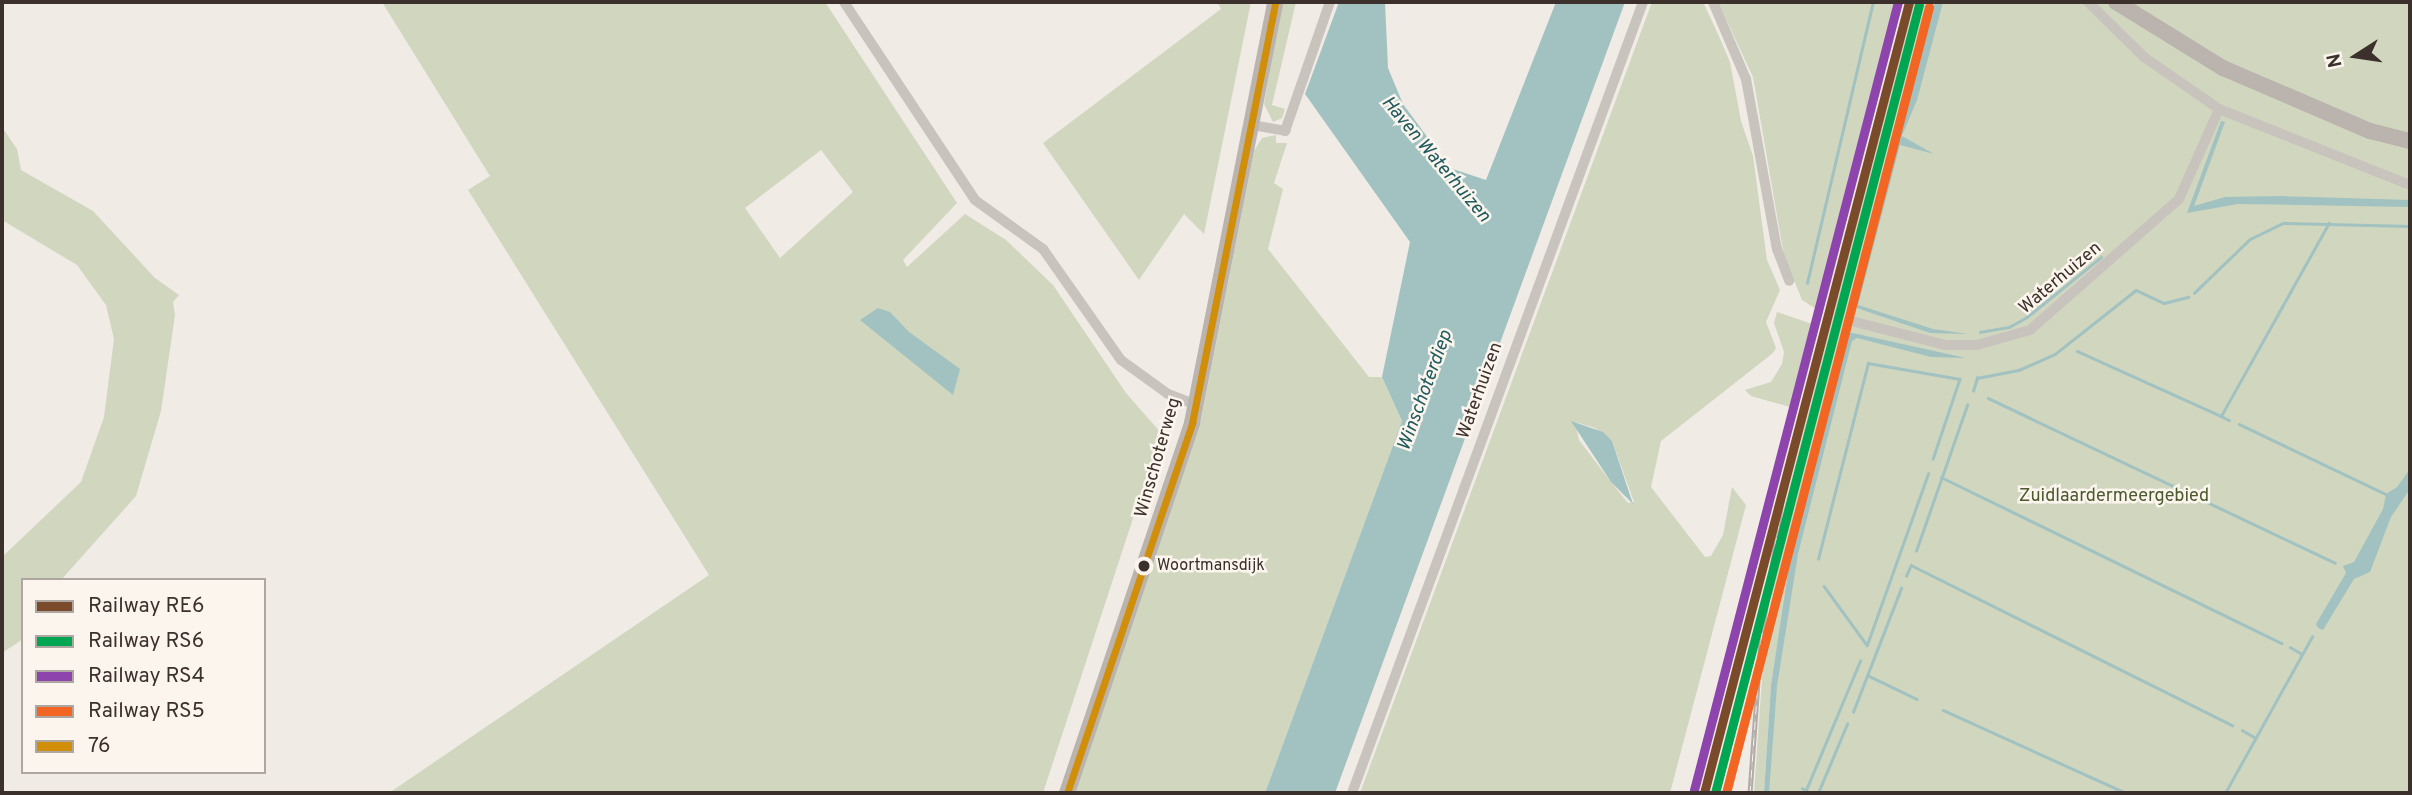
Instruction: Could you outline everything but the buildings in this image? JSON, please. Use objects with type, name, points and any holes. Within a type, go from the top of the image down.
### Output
[{"type":"main road","name":"Winschoterweg","points":[[1068,793],[1178,474],[1196,405],[1275,2]]},
{"type":"main road","points":[[2116,2],[2186,49],[2234,74],[2370,131],[2410,141]]},
{"type":"street","points":[[844,2],[975,201],[1049,257],[1121,360],[1168,394],[1196,405]]},
{"type":"street","points":[[1252,125],[1285,131],[1330,2]]},
{"type":"street","name":"Waterhuizen","points":[[1352,793],[1643,2]]},
{"type":"street","points":[[1713,2],[1746,79],[1777,249],[1789,281]]},
{"type":"street","points":[[2088,2],[2144,57],[2219,109],[2410,185]]},
{"type":"street","name":"Waterhuizen","points":[[1850,321],[1945,345],[1977,345],[2030,330],[2179,199],[2219,109]]},
{"type":"green space","points":[[382,2],[825,2],[957,203],[903,260],[907,267],[965,214],[1006,240],[1053,285],[1126,393],[1161,433],[1043,793],[389,793],[709,575],[468,190],[490,176]],"holes":[[[821,150],[853,192],[780,258],[745,208]]]},
{"type":"green space","points":[[1217,2],[1251,2],[1204,234],[1184,214],[1139,280],[1043,143],[1221,9]]},
{"type":"green space","points":[[1282,2],[1296,2],[1272,105],[1285,109],[1282,118],[1273,122],[1264,104]]},
{"type":"green space","points":[[1652,2],[1703,2],[1730,62],[1741,121],[1753,156],[1767,260],[1780,290],[1766,322],[1776,348],[1773,353],[1661,441],[1651,487],[1705,557],[1711,556],[1723,535],[1732,487],[1746,505],[1670,793],[1360,793]],"holes":[[[1575,422],[1595,428],[1612,441],[1634,502],[1628,503],[1579,440]]]},
{"type":"green space","points":[[1718,2],[1897,2],[1816,309],[1802,300],[1784,256],[1753,77]]},
{"type":"green space","name":"Zuidlaardermeergebied","points":[[1913,2],[1935,2],[1913,95],[1892,150],[1854,309],[1940,2],[2410,2],[2410,793],[1768,793],[1770,734],[1792,568],[1848,332],[1796,532],[1771,685],[1764,793],[1754,793],[1764,650],[1784,508]]},
{"type":"green space","points":[[2,127],[17,149],[21,170],[93,211],[155,278],[179,295],[173,302],[175,315],[161,411],[136,496],[63,578],[21,578],[21,640],[2,653],[2,557],[81,482],[104,417],[114,339],[106,305],[77,265],[2,220]]},
{"type":"green space","points":[[1276,135],[1276,143],[1287,143],[1274,183],[1283,189],[1268,249],[1369,377],[1382,377],[1402,421],[1265,793],[1072,793],[1200,425],[1254,151],[1262,138]]},
{"type":"green space","points":[[1777,312],[1812,324],[1790,407],[1751,396],[1745,390],[1771,382],[1782,364],[1784,352],[1774,323]]},
{"type":"water","points":[[1339,2],[1385,2],[1388,68],[1403,104],[1450,168],[1486,180],[1556,2],[1625,2],[1335,793],[1265,793],[1402,421],[1382,377],[1410,242],[1305,94]]},
{"type":"water","points":[[1935,2],[1943,2],[1917,100],[1902,136],[1934,154],[1900,145],[1858,305],[1933,329],[1968,334],[1930,333],[1854,307]]},
{"type":"water","points":[[2221,121],[2225,122],[2194,206],[2225,197],[2282,196],[2410,200],[2410,207],[2238,204],[2187,213]]},
{"type":"water","points":[[878,308],[890,312],[909,332],[960,369],[953,395],[860,320]]},
{"type":"water","points":[[1848,332],[1966,358],[1931,357],[1857,338],[1852,341],[1798,554],[1777,686],[1769,793],[1764,793],[1771,685],[1790,560]]},
{"type":"water","points":[[1571,421],[1603,432],[1612,441],[1633,504],[1611,482]]},
{"type":"water","points":[[2410,469],[2410,489],[2391,517],[2370,572],[2354,579],[2323,630],[2318,628],[2316,624],[2346,573],[2343,566],[2354,562],[2383,509],[2386,494],[2397,487]]},
{"type":"waterway","points":[[1807,283],[1873,2]]},
{"type":"waterway","points":[[2194,293],[2250,239],[2283,223],[2410,226]]},
{"type":"waterway","points":[[2077,351],[2221,416],[2329,223]]},
{"type":"waterway","points":[[1980,332],[2009,327],[2027,317],[2101,257]]},
{"type":"waterway","points":[[1973,391],[1977,378],[2019,370],[2055,354],[2136,290],[2164,303],[2188,297]]},
{"type":"waterway","points":[[1818,559],[1868,363],[1960,379],[1933,459]]},
{"type":"waterway","points":[[1988,398],[2335,563]]},
{"type":"waterway","points":[[1916,551],[1967,405]]},
{"type":"waterway","points":[[2221,416],[2229,420]]},
{"type":"waterway","points":[[2239,424],[2386,494]]},
{"type":"waterway","points":[[1824,586],[1867,645],[1928,474]]},
{"type":"waterway","points":[[1941,477],[2282,643]]},
{"type":"waterway","points":[[1906,576],[1911,565],[2232,725]]},
{"type":"waterway","points":[[1853,712],[1901,588]]},
{"type":"waterway","points":[[2225,793],[2312,637]]},
{"type":"waterway","points":[[2290,647],[2302,654]]},
{"type":"waterway","points":[[1802,788],[1806,790],[1860,661]]},
{"type":"waterway","points":[[1869,676],[1917,699]]},
{"type":"waterway","points":[[1943,710],[2126,793]]},
{"type":"waterway","points":[[1818,793],[1847,724]]},
{"type":"waterway","points":[[2242,730],[2256,738]]},
{"type":"railway","points":[[1750,793],[1761,640],[1785,481]]},
{"type":"rail line","name":"RS4","points":[[1694,790],[1898,2]]},
{"type":"rail line","name":"RE6","points":[[1704,793],[1909,2]]},
{"type":"rail line","name":"RS6","points":[[1715,793],[1919,5]]},
{"type":"rail line","name":"RS5","points":[[1726,793],[1929,7]]},
{"type":"transit line","name":"76","points":[[1067,793],[1192,423],[1275,2]]},
{"type":"place","name":"Woortmansdijk","points":[[1144,566]]},
{"type":"water label","name":"Haven Waterhuizen","points":[[1435,160]]},
{"type":"water label","name":"Winschoterdiep","points":[[1426,391]]}]
